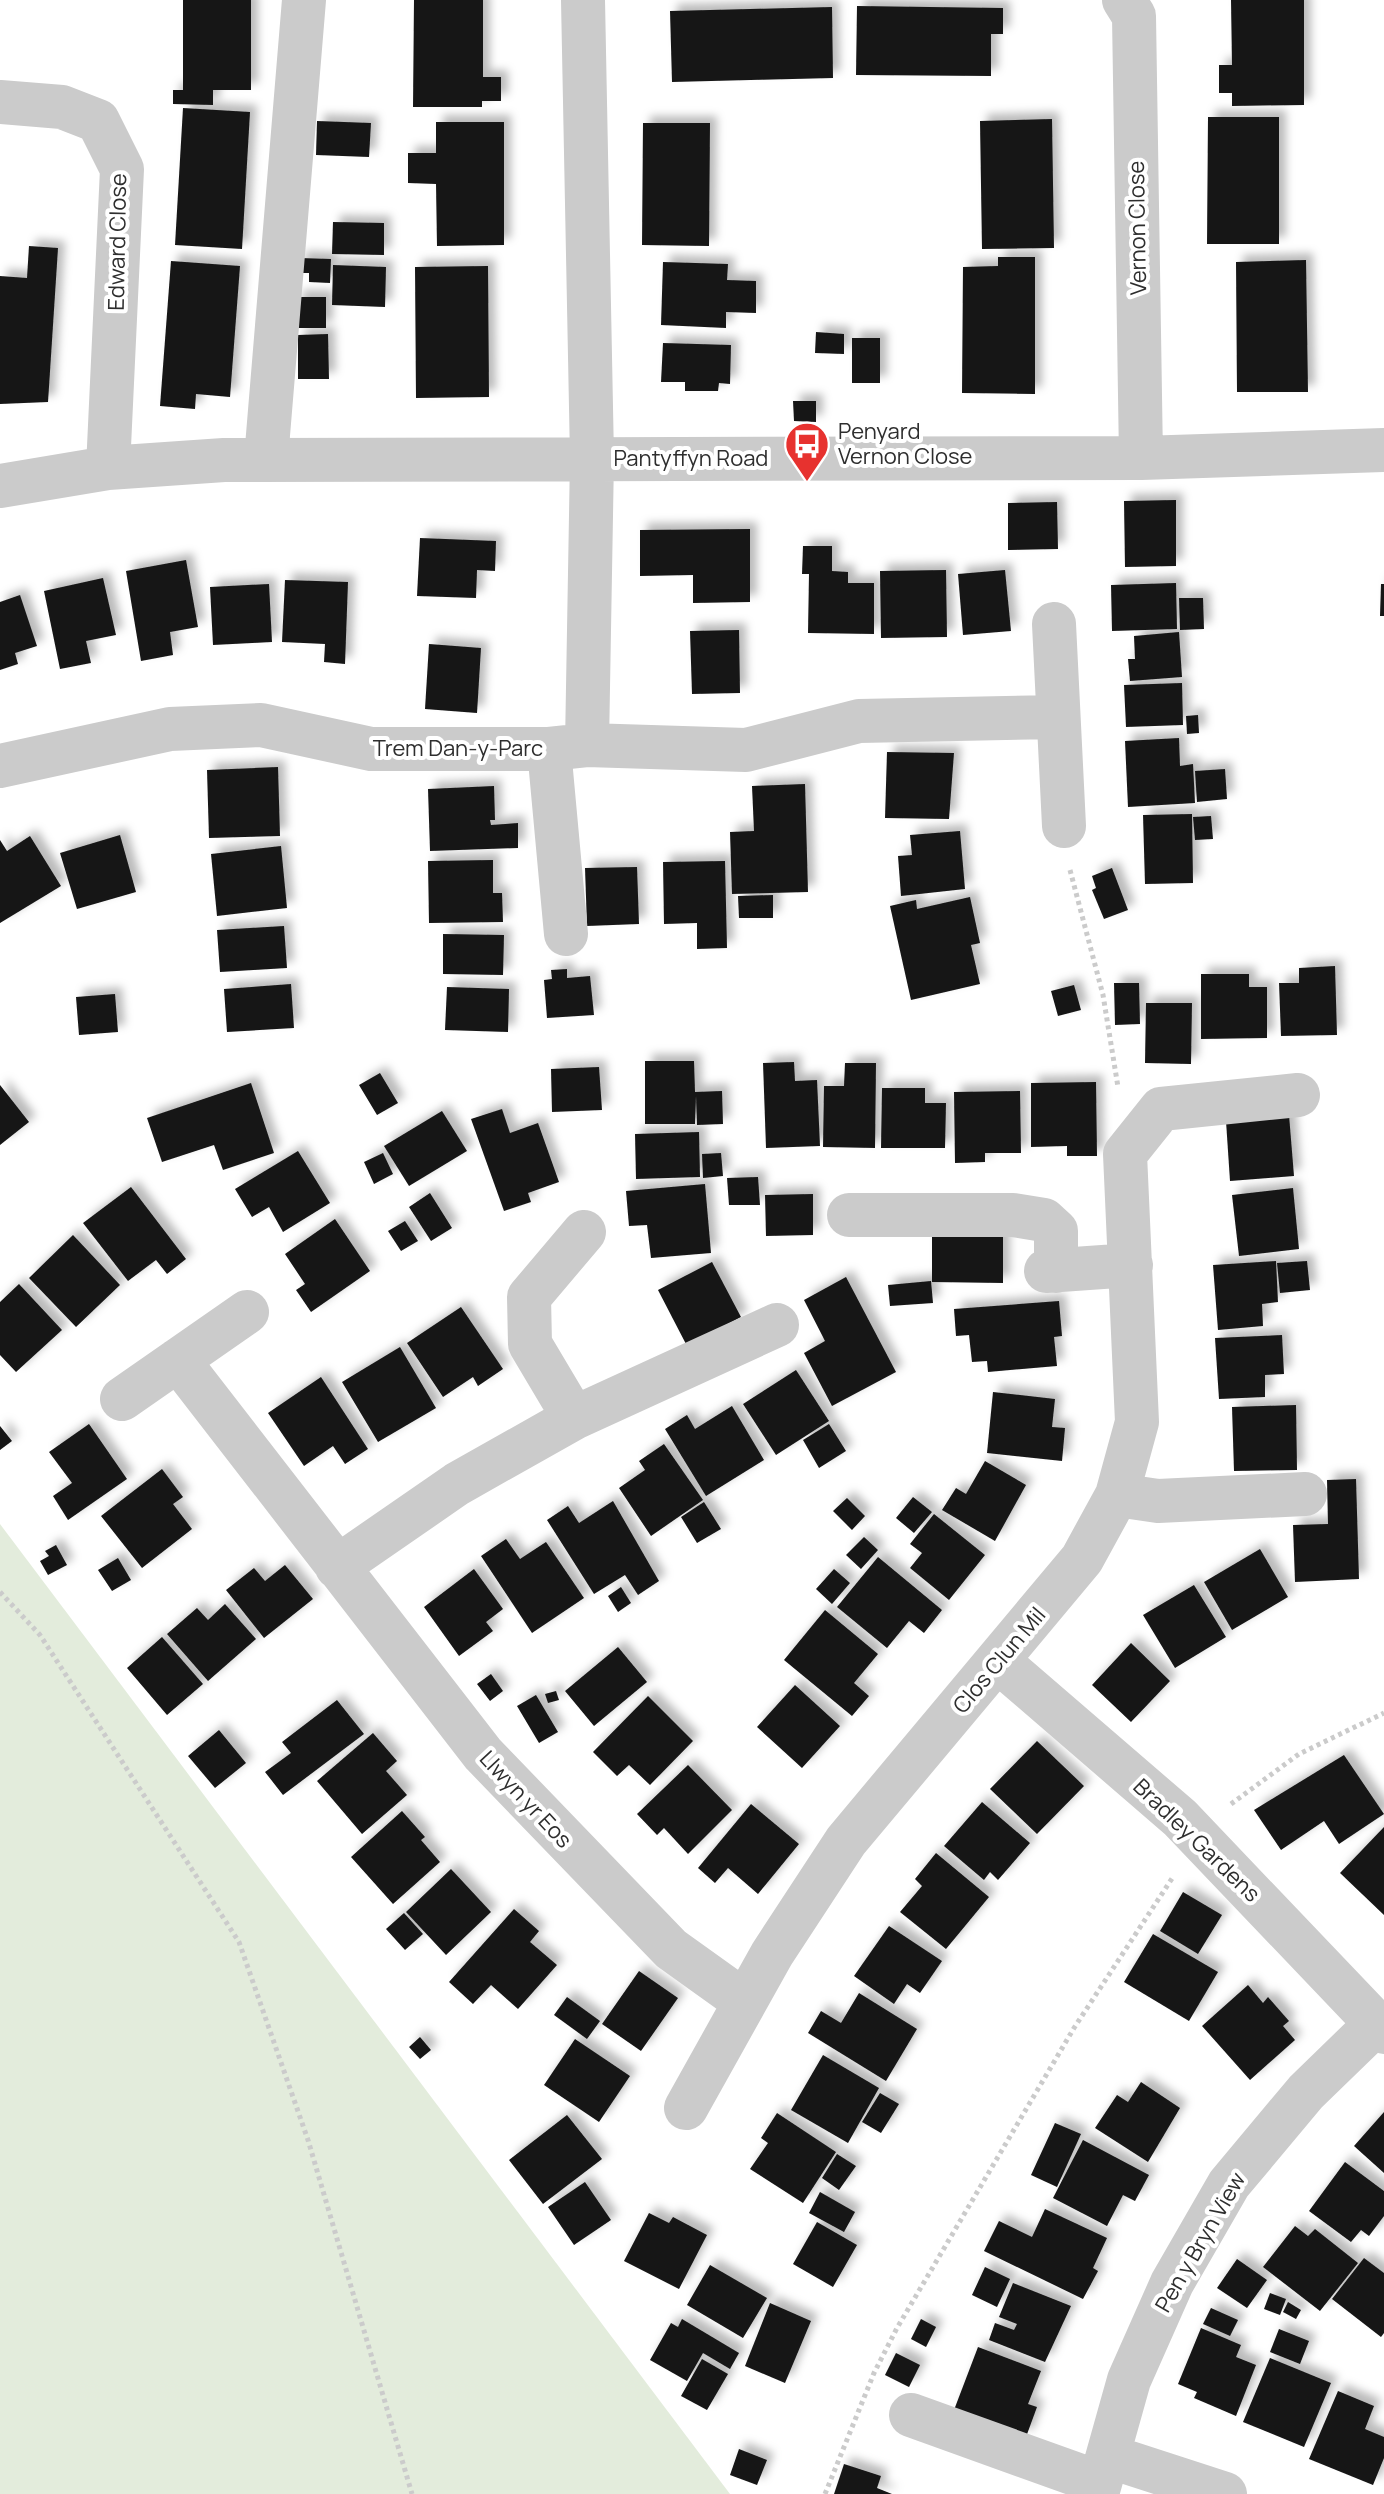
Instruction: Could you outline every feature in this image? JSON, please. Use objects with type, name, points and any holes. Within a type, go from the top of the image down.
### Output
[{"type":"street","points":[[266,459],[304,0]]},
{"type":"street","points":[[566,934],[568,747],[592,458],[583,0]]},
{"type":"street","name":"Vernon Close","points":[[1124,0],[1134,16],[1141,458]]},
{"type":"street","name":"Edward Close","points":[[0,102],[62,107],[98,121],[122,169],[108,468]]},
{"type":"street","name":"Pantyffyn Road","points":[[0,486],[108,468],[266,459],[1141,458],[1384,450]]},
{"type":"street","points":[[1054,624],[1064,826]]},
{"type":"street","name":"Trem Dan-y-Parc","points":[[0,766],[170,729],[261,725],[371,749],[568,747],[746,750],[859,721],[1057,717]]},
{"type":"street","points":[[1125,1154],[1161,1109],[1298,1095]]},
{"type":"street","name":"Clos Clun Mil","points":[[686,2108],[745,2002],[846,1841],[1082,1559],[1117,1495],[1137,1422],[1125,1154]]},
{"type":"street","points":[[849,1215],[1013,1215],[1044,1220],[1056,1231],[1051,1271],[1131,1265]]},
{"type":"street","points":[[574,1418],[530,1344],[529,1297],[584,1232]]},
{"type":"street","points":[[122,1399],[247,1312]]},
{"type":"street","points":[[337,1567],[457,1484],[574,1418],[777,1325]]},
{"type":"street","name":"Llwyn yr Eos","points":[[178,1360],[483,1754],[671,1949],[745,2002]]},
{"type":"street","points":[[1117,1495],[1158,1501],[1305,1494]]},
{"type":"street","name":"Bradley Gardens","points":[[998,1661],[1198,1836],[1380,2028]]},
{"type":"street","name":"Pen y Bryn View","points":[[1101,2478],[1129,2380],[1172,2283],[1229,2184],[1306,2092],[1380,2028]]},
{"type":"street","points":[[911,2415],[1101,2478],[1225,2494]]},
{"type":"path","points":[[1064,826],[1072,881],[1103,995],[1116,1066],[1125,1154]]},
{"type":"path","points":[[0,1592],[40,1635],[239,1942],[308,2140],[412,2494]]},
{"type":"path","points":[[825,2494],[874,2373],[897,2328],[1074,2028],[1198,1836],[1227,1806],[1299,1754],[1384,1713]]},
{"type":"green space","points":[[0,1524],[730,2494],[0,2494]]},
{"type":"building","points":[[183,0],[251,0],[251,90],[213,90],[213,105],[173,104],[173,90],[183,90]]},
{"type":"building","points":[[414,0],[483,0],[483,77],[501,77],[501,101],[482,101],[482,107],[413,107]]},
{"type":"building","points":[[1231,0],[1304,0],[1304,105],[1232,106],[1232,93],[1219,93],[1219,65],[1232,65]]},
{"type":"building","points":[[857,6],[1003,8],[1003,34],[991,34],[991,76],[856,75]]},
{"type":"building","points":[[832,7],[833,78],[672,82],[670,11]]},
{"type":"building","points":[[183,108],[250,112],[242,249],[175,245]]},
{"type":"building","points":[[1208,117],[1279,117],[1279,244],[1207,244]]},
{"type":"building","points":[[1052,119],[1054,248],[982,249],[980,121]]},
{"type":"building","points":[[317,121],[371,123],[369,157],[316,155]]},
{"type":"building","points":[[436,122],[504,122],[504,245],[437,246],[436,184],[408,183],[408,153],[436,153]]},
{"type":"building","points":[[643,123],[710,123],[709,246],[642,245]]},
{"type":"building","points":[[333,222],[384,223],[384,255],[332,254]]},
{"type":"building","points":[[29,246],[58,248],[48,402],[0,404],[0,276],[27,278]]},
{"type":"building","points":[[998,257],[1035,257],[1035,394],[962,393],[963,267],[998,266]]},
{"type":"building","points":[[299,258],[331,259],[330,283],[309,282],[309,273],[298,273]]},
{"type":"building","points":[[1306,260],[1308,392],[1237,392],[1236,262]]},
{"type":"building","points":[[171,261],[240,266],[230,397],[196,394],[195,409],[160,406]]},
{"type":"building","points":[[663,262],[728,264],[727,280],[756,281],[756,313],[726,312],[726,328],[661,325]]},
{"type":"building","points":[[333,265],[386,267],[385,307],[332,305]]},
{"type":"building","points":[[488,266],[489,397],[416,398],[415,267]]},
{"type":"building","points":[[296,297],[326,297],[326,328],[295,328]]},
{"type":"building","points":[[816,332],[844,334],[844,354],[815,353]]},
{"type":"building","points":[[328,334],[329,379],[298,379],[298,335]]},
{"type":"building","points":[[852,338],[880,338],[880,383],[852,383]]},
{"type":"building","points":[[663,343],[731,345],[730,384],[719,383],[718,391],[685,391],[685,382],[661,382]]},
{"type":"building","points":[[793,401],[816,401],[816,422],[794,421]]},
{"type":"building","points":[[1176,500],[1176,566],[1125,567],[1124,501]]},
{"type":"building","points":[[1057,502],[1058,549],[1008,550],[1008,503]]},
{"type":"building","points":[[750,529],[750,602],[693,603],[693,575],[640,576],[640,530]]},
{"type":"building","points":[[420,538],[496,541],[495,571],[477,570],[476,598],[417,596]]},
{"type":"building","points":[[803,546],[832,546],[832,571],[848,572],[848,583],[874,583],[874,634],[808,633],[809,574],[802,574]]},
{"type":"building","points":[[186,560],[198,627],[170,632],[173,655],[141,661],[126,571]]},
{"type":"building","points":[[946,570],[947,637],[881,638],[880,571]]},
{"type":"building","points":[[1005,570],[1011,631],[963,635],[958,574]]},
{"type":"building","points":[[103,578],[116,635],[86,641],[91,663],[60,669],[44,591]]},
{"type":"building","points":[[285,580],[348,582],[345,664],[324,662],[325,644],[282,642]]},
{"type":"building","points":[[1176,583],[1177,629],[1112,631],[1111,585]]},
{"type":"building","points":[[269,584],[272,642],[213,645],[210,587]]},
{"type":"building","points":[[1381,584],[1384,584],[1384,616],[1380,616]]},
{"type":"building","points":[[20,595],[37,646],[15,653],[18,664],[0,670],[0,602]]},
{"type":"building","points":[[1179,598],[1203,598],[1204,629],[1180,630]]},
{"type":"building","points":[[739,630],[740,693],[692,694],[690,631]]},
{"type":"building","points":[[1179,632],[1182,677],[1130,681],[1128,659],[1135,659],[1134,636]]},
{"type":"building","points":[[429,644],[481,648],[477,713],[425,709]]},
{"type":"building","points":[[1182,683],[1183,725],[1126,727],[1124,685]]},
{"type":"building","points":[[1198,715],[1199,733],[1187,734],[1186,716]]},
{"type":"building","points":[[1179,738],[1180,766],[1193,764],[1195,803],[1128,807],[1125,741]]},
{"type":"building","points":[[887,752],[954,753],[949,819],[885,818]]},
{"type":"building","points":[[278,767],[280,836],[209,838],[207,770]]},
{"type":"building","points":[[1225,769],[1227,799],[1197,802],[1195,771]]},
{"type":"building","points":[[805,784],[808,892],[732,894],[730,832],[754,831],[752,786]]},
{"type":"building","points":[[494,786],[495,820],[490,820],[491,825],[518,823],[518,848],[430,851],[428,789]]},
{"type":"building","points":[[1192,814],[1193,883],[1145,884],[1143,815]]},
{"type":"building","points":[[1211,816],[1213,839],[1195,840],[1193,817]]},
{"type":"building","points":[[960,831],[965,889],[901,896],[898,856],[912,855],[910,835]]},
{"type":"building","points":[[120,835],[136,892],[77,909],[60,853]]},
{"type":"building","points":[[30,836],[61,886],[0,923],[0,840],[7,851]]},
{"type":"building","points":[[281,846],[287,908],[217,916],[211,854]]},
{"type":"building","points":[[493,860],[493,893],[502,893],[503,922],[429,923],[428,861]]},
{"type":"building","points":[[725,861],[727,948],[697,949],[697,923],[664,924],[663,862]]},
{"type":"building","points":[[637,867],[639,924],[587,926],[585,868]]},
{"type":"building","points":[[1112,868],[1128,910],[1104,919],[1092,890],[1096,888],[1092,876]]},
{"type":"building","points":[[773,895],[773,918],[739,918],[738,896]]},
{"type":"building","points":[[970,897],[980,943],[971,945],[980,984],[911,1000],[890,906],[916,900],[917,909]]},
{"type":"building","points":[[284,926],[287,968],[220,972],[217,930]]},
{"type":"building","points":[[443,934],[504,935],[503,975],[443,974]]},
{"type":"building","points":[[1335,966],[1337,1035],[1281,1036],[1279,983],[1299,983],[1299,968]]},
{"type":"building","points":[[567,969],[567,978],[590,976],[594,1015],[547,1018],[544,980],[552,979],[551,970]]},
{"type":"building","points":[[1201,974],[1249,974],[1249,987],[1267,987],[1267,1038],[1201,1039]]},
{"type":"building","points":[[1114,983],[1139,983],[1140,1024],[1115,1025]]},
{"type":"building","points":[[291,984],[294,1028],[227,1032],[224,989]]},
{"type":"building","points":[[1074,985],[1081,1010],[1058,1016],[1051,991]]},
{"type":"building","points":[[447,987],[509,989],[508,1032],[445,1030]]},
{"type":"building","points":[[115,994],[118,1032],[79,1035],[76,997]]},
{"type":"building","points":[[1146,1003],[1192,1003],[1191,1064],[1145,1063]]},
{"type":"building","points":[[645,1061],[694,1061],[695,1092],[722,1091],[723,1124],[697,1125],[696,1096],[695,1124],[645,1124]]},
{"type":"building","points":[[794,1062],[795,1081],[817,1080],[820,1146],[766,1148],[763,1063]]},
{"type":"building","points":[[845,1063],[876,1063],[875,1148],[823,1147],[824,1086],[844,1086]]},
{"type":"building","points":[[599,1067],[602,1110],[552,1112],[551,1069]]},
{"type":"building","points":[[380,1073],[398,1103],[377,1115],[359,1085]]},
{"type":"building","points":[[1096,1082],[1097,1156],[1067,1156],[1067,1146],[1031,1147],[1031,1083]]},
{"type":"building","points":[[251,1083],[274,1153],[223,1170],[214,1145],[162,1162],[147,1118]]},
{"type":"building","points":[[0,1085],[29,1122],[0,1145]]},
{"type":"building","points":[[882,1088],[925,1088],[925,1103],[946,1103],[945,1148],[881,1148]]},
{"type":"building","points":[[1020,1091],[1021,1153],[985,1153],[985,1162],[955,1163],[954,1092]]},
{"type":"building","points":[[502,1109],[510,1133],[538,1123],[559,1182],[528,1193],[531,1202],[504,1211],[471,1119]]},
{"type":"building","points":[[442,1111],[467,1151],[409,1186],[384,1146]]},
{"type":"building","points":[[1289,1115],[1294,1176],[1230,1181],[1226,1121]]},
{"type":"building","points":[[699,1132],[700,1177],[636,1179],[635,1134]]},
{"type":"building","points":[[298,1151],[330,1203],[283,1232],[269,1207],[252,1217],[235,1189]]},
{"type":"building","points":[[383,1153],[393,1174],[374,1184],[364,1162]]},
{"type":"building","points":[[721,1153],[723,1176],[703,1178],[702,1154]]},
{"type":"building","points":[[758,1177],[760,1205],[729,1205],[727,1178]]},
{"type":"building","points":[[705,1184],[711,1253],[651,1258],[647,1225],[629,1226],[626,1191]]},
{"type":"building","points":[[131,1187],[186,1259],[167,1274],[156,1260],[128,1281],[83,1223]]},
{"type":"building","points":[[1293,1188],[1299,1249],[1239,1256],[1232,1195]]},
{"type":"building","points":[[430,1193],[452,1228],[431,1241],[409,1207]]},
{"type":"building","points":[[813,1194],[813,1235],[766,1236],[765,1195]]},
{"type":"building","points":[[335,1219],[370,1271],[311,1312],[296,1290],[305,1284],[285,1254]]},
{"type":"building","points":[[405,1221],[418,1241],[401,1251],[388,1231]]},
{"type":"building","points":[[932,1233],[1003,1234],[1003,1283],[932,1282]]},
{"type":"building","points":[[73,1235],[120,1285],[76,1327],[29,1278]]},
{"type":"building","points":[[1276,1261],[1278,1302],[1262,1304],[1263,1326],[1218,1330],[1213,1265]]},
{"type":"building","points":[[1307,1261],[1310,1290],[1280,1293],[1277,1263]]},
{"type":"building","points":[[712,1262],[741,1317],[687,1346],[658,1290]]},
{"type":"building","points":[[846,1277],[896,1372],[832,1406],[804,1353],[825,1341],[804,1300]]},
{"type":"building","points":[[931,1281],[933,1303],[890,1306],[888,1285]]},
{"type":"building","points":[[19,1284],[62,1330],[16,1372],[0,1355],[0,1302]]},
{"type":"building","points":[[1059,1301],[1062,1336],[1054,1337],[1057,1366],[988,1372],[987,1361],[972,1362],[969,1335],[956,1336],[954,1309]]},
{"type":"building","points":[[461,1307],[503,1369],[478,1386],[473,1377],[443,1397],[407,1343]]},
{"type":"building","points":[[1282,1335],[1284,1374],[1265,1375],[1265,1397],[1219,1399],[1215,1338]]},
{"type":"building","points":[[400,1347],[436,1408],[378,1442],[342,1382]]},
{"type":"building","points":[[796,1370],[829,1421],[776,1455],[743,1404]]},
{"type":"building","points":[[321,1377],[368,1449],[345,1464],[333,1446],[304,1466],[268,1413]]},
{"type":"building","points":[[993,1392],[1055,1399],[1052,1427],[1065,1428],[1062,1461],[987,1453]]},
{"type":"building","points":[[1296,1405],[1297,1470],[1234,1471],[1232,1407]]},
{"type":"building","points":[[732,1406],[764,1460],[706,1496],[665,1429],[687,1415],[695,1429]]},
{"type":"building","points":[[89,1424],[127,1479],[68,1520],[53,1496],[72,1483],[49,1452]]},
{"type":"building","points":[[829,1424],[846,1451],[819,1468],[803,1440]]},
{"type":"building","points":[[0,1426],[12,1441],[0,1450]]},
{"type":"building","points":[[664,1444],[703,1500],[651,1536],[619,1488],[645,1470],[639,1461]]},
{"type":"building","points":[[985,1461],[1026,1485],[995,1541],[942,1510],[956,1488],[966,1494]]},
{"type":"building","points":[[162,1469],[183,1497],[173,1504],[192,1529],[142,1568],[101,1516]]},
{"type":"building","points":[[1356,1479],[1359,1579],[1295,1582],[1293,1525],[1328,1524],[1327,1480]]},
{"type":"building","points":[[913,1497],[932,1512],[914,1533],[896,1518]]},
{"type":"building","points":[[847,1498],[865,1516],[852,1530],[833,1511]]},
{"type":"building","points":[[613,1501],[659,1581],[638,1595],[625,1575],[594,1594],[547,1520],[568,1506],[579,1523]]},
{"type":"building","points":[[704,1502],[721,1529],[697,1543],[681,1517]]},
{"type":"building","points":[[934,1514],[985,1555],[949,1600],[910,1568],[922,1553],[910,1544]]},
{"type":"building","points":[[864,1537],[878,1550],[861,1569],[846,1555]]},
{"type":"building","points":[[506,1539],[520,1559],[546,1542],[584,1598],[532,1633],[481,1556]]},
{"type":"building","points":[[56,1545],[67,1565],[48,1575],[40,1561],[49,1556],[45,1551]]},
{"type":"building","points":[[1260,1549],[1288,1597],[1232,1630],[1204,1582]]},
{"type":"building","points":[[878,1557],[942,1610],[924,1633],[909,1621],[887,1648],[837,1607]]},
{"type":"building","points":[[118,1558],[131,1580],[112,1591],[98,1570]]},
{"type":"building","points":[[285,1565],[313,1599],[264,1638],[226,1590],[254,1568],[265,1581]]},
{"type":"building","points":[[474,1569],[503,1609],[486,1622],[493,1631],[459,1656],[424,1607]]},
{"type":"building","points":[[834,1569],[850,1583],[832,1604],[816,1589]]},
{"type":"building","points":[[1194,1585],[1226,1637],[1175,1668],[1143,1615]]},
{"type":"building","points":[[621,1587],[631,1603],[618,1612],[608,1596]]},
{"type":"building","points":[[225,1604],[256,1639],[208,1681],[167,1634],[197,1608],[208,1620]]},
{"type":"building","points":[[825,1610],[878,1654],[854,1683],[869,1696],[852,1716],[784,1660]]},
{"type":"building","points":[[162,1637],[203,1684],[167,1715],[127,1668]]},
{"type":"building","points":[[1131,1643],[1170,1681],[1131,1722],[1092,1685]]},
{"type":"building","points":[[618,1647],[647,1682],[594,1726],[565,1691]]},
{"type":"building","points":[[491,1674],[503,1691],[490,1701],[477,1684]]},
{"type":"building","points":[[795,1685],[840,1726],[802,1768],[757,1727]]},
{"type":"building","points":[[556,1691],[559,1700],[548,1703],[545,1694]]},
{"type":"building","points":[[536,1695],[558,1732],[539,1743],[517,1706]]},
{"type":"building","points":[[648,1696],[693,1741],[650,1785],[629,1765],[617,1776],[593,1752]]},
{"type":"building","points":[[337,1700],[364,1734],[283,1795],[265,1772],[291,1753],[282,1742]]},
{"type":"building","points":[[219,1730],[246,1763],[215,1788],[188,1756]]},
{"type":"building","points":[[373,1733],[397,1761],[386,1771],[407,1795],[362,1834],[317,1781]]},
{"type":"building","points":[[1037,1741],[1084,1786],[1037,1834],[990,1789]]},
{"type":"building","points":[[1344,1755],[1384,1814],[1339,1844],[1324,1821],[1281,1850],[1254,1810]]},
{"type":"building","points":[[688,1765],[732,1810],[688,1854],[664,1828],[657,1835],[637,1814]]},
{"type":"building","points":[[982,1802],[1030,1843],[998,1880],[990,1872],[984,1880],[944,1846]]},
{"type":"building","points":[[751,1804],[799,1844],[758,1894],[728,1868],[715,1883],[698,1868]]},
{"type":"building","points":[[402,1811],[425,1837],[421,1840],[440,1862],[393,1904],[351,1857]]},
{"type":"building","points":[[1384,1827],[1384,1915],[1340,1873]]},
{"type":"building","points":[[936,1853],[989,1897],[946,1949],[900,1912],[922,1886],[915,1879]]},
{"type":"building","points":[[451,1869],[491,1912],[446,1955],[406,1912]]},
{"type":"building","points":[[1183,1892],[1222,1915],[1198,1954],[1160,1931]]},
{"type":"building","points":[[514,1909],[539,1931],[530,1942],[557,1965],[518,2009],[491,1985],[473,2004],[449,1982]]},
{"type":"building","points":[[404,1913],[423,1934],[405,1950],[386,1929]]},
{"type":"building","points":[[889,1926],[942,1961],[920,1993],[907,1984],[894,2004],[854,1976]]},
{"type":"building","points":[[1153,1934],[1218,1972],[1189,2021],[1124,1982]]},
{"type":"building","points":[[639,1971],[678,1998],[641,2051],[602,2024]]},
{"type":"building","points":[[1248,1985],[1263,2003],[1268,1997],[1289,2021],[1283,2026],[1295,2040],[1250,2080],[1202,2026]]},
{"type":"building","points":[[859,1993],[917,2029],[886,2081],[808,2033],[821,2011],[841,2023]]},
{"type":"building","points":[[567,1997],[600,2021],[587,2039],[554,2015]]},
{"type":"building","points":[[420,2037],[431,2050],[420,2059],[409,2047]]},
{"type":"building","points":[[575,2039],[630,2076],[599,2122],[544,2085]]},
{"type":"building","points":[[823,2055],[879,2088],[848,2143],[791,2110]]},
{"type":"building","points":[[1141,2082],[1180,2108],[1148,2162],[1095,2128],[1117,2095],[1128,2102]]},
{"type":"building","points":[[880,2093],[899,2104],[881,2133],[862,2122]]},
{"type":"building","points":[[1384,2112],[1384,2173],[1354,2146]]},
{"type":"building","points":[[777,2113],[836,2152],[803,2203],[750,2169],[768,2143],[761,2138]]},
{"type":"building","points":[[567,2115],[602,2159],[543,2204],[509,2160]]},
{"type":"building","points":[[1055,2123],[1081,2134],[1057,2187],[1031,2175]]},
{"type":"building","points":[[1083,2140],[1149,2175],[1135,2201],[1123,2195],[1107,2226],[1053,2198]]},
{"type":"building","points":[[837,2154],[856,2166],[839,2190],[822,2178]]},
{"type":"building","points":[[1345,2162],[1384,2191],[1384,2216],[1369,2236],[1361,2230],[1351,2242],[1309,2211]]},
{"type":"building","points":[[585,2182],[611,2220],[574,2245],[548,2207]]},
{"type":"building","points":[[820,2192],[855,2212],[844,2232],[809,2213]]},
{"type":"building","points":[[1045,2209],[1107,2238],[1093,2268],[1098,2271],[1083,2299],[984,2251],[999,2221],[1032,2237]]},
{"type":"building","points":[[649,2213],[669,2223],[673,2217],[707,2235],[679,2289],[624,2261]]},
{"type":"building","points":[[817,2222],[857,2245],[833,2287],[793,2264]]},
{"type":"building","points":[[1295,2226],[1308,2236],[1315,2229],[1358,2263],[1320,2311],[1263,2267]]},
{"type":"building","points":[[1364,2258],[1384,2273],[1384,2333],[1381,2337],[1332,2299]]},
{"type":"building","points":[[1237,2259],[1267,2280],[1247,2308],[1217,2288]]},
{"type":"building","points":[[710,2265],[767,2298],[743,2338],[687,2305]]},
{"type":"building","points":[[985,2267],[1010,2279],[997,2307],[972,2295]]},
{"type":"building","points":[[1013,2283],[1071,2306],[1045,2362],[989,2340],[995,2323],[1014,2330],[1017,2324],[999,2317]]},
{"type":"building","points":[[1270,2293],[1286,2299],[1280,2315],[1264,2309]]},
{"type":"building","points":[[1288,2302],[1301,2310],[1296,2319],[1283,2312]]},
{"type":"building","points":[[770,2303],[811,2321],[785,2383],[745,2366]]},
{"type":"building","points":[[1211,2308],[1238,2320],[1230,2336],[1203,2324]]},
{"type":"building","points":[[682,2319],[739,2353],[730,2369],[703,2353],[687,2381],[650,2360],[671,2323],[678,2327]]},
{"type":"building","points":[[921,2319],[936,2327],[926,2347],[911,2339]]},
{"type":"building","points":[[1201,2328],[1241,2345],[1236,2357],[1256,2365],[1236,2416],[1194,2398],[1197,2392],[1178,2384]]},
{"type":"building","points":[[1279,2329],[1309,2341],[1300,2364],[1270,2352]]},
{"type":"building","points":[[978,2347],[1041,2371],[1028,2404],[1037,2407],[1026,2437],[954,2410]]},
{"type":"building","points":[[896,2353],[920,2365],[909,2387],[885,2375]]},
{"type":"building","points":[[1270,2358],[1331,2383],[1304,2447],[1243,2422]]},
{"type":"building","points":[[702,2359],[728,2374],[707,2410],[681,2396]]},
{"type":"building","points":[[1338,2391],[1374,2406],[1365,2429],[1384,2437],[1384,2458],[1373,2485],[1309,2459]]},
{"type":"building","points":[[739,2449],[767,2460],[757,2485],[730,2475]]},
{"type":"building","points":[[844,2464],[881,2476],[877,2488],[892,2494],[834,2494]]},
{"type":"place","name":"Penyard Vernon Close","points":[[807,483]]}]
